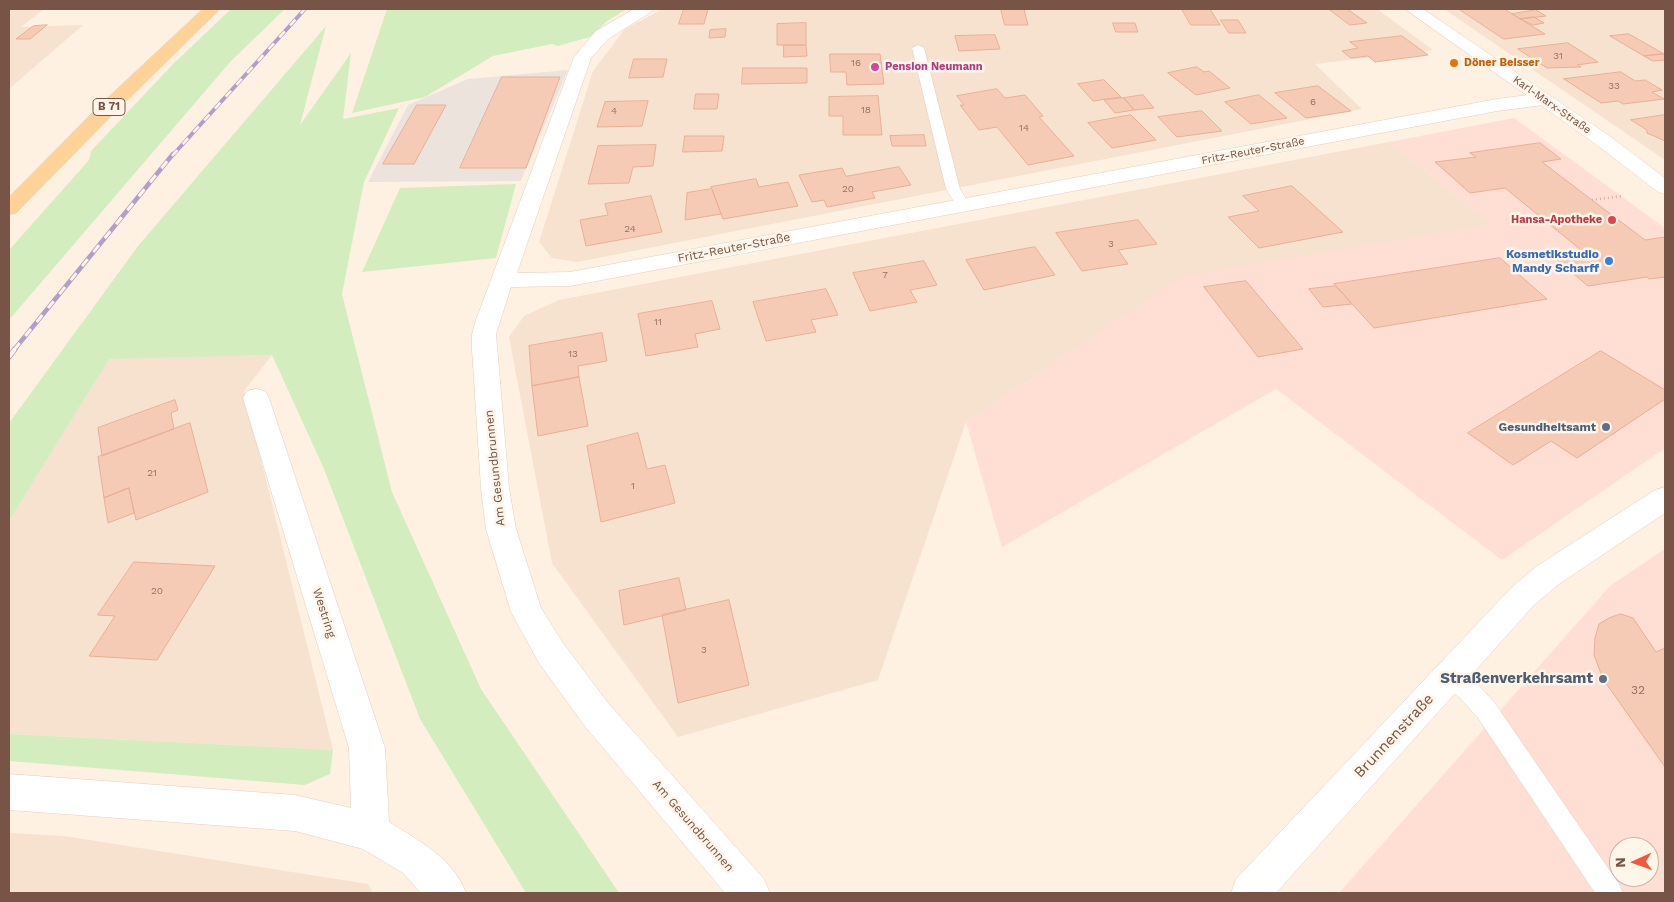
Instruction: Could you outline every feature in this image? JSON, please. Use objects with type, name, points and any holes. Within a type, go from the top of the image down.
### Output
[{"type":"main road","name":"B 71","points":[[9,209],[107,108],[212,9]]},
{"type":"street","name":"Am Gesundbrunnen","points":[[645,9],[602,35],[583,57],[484,334],[487,399],[495,488],[501,529],[527,612],[551,654],[596,714],[750,893]]},
{"type":"street","name":"Karl-Marx-Straße","points":[[1413,9],[1604,141],[1665,188]]},
{"type":"street","name":"Fritz-Reuter-Straße","points":[[504,280],[570,279],[1511,103],[1543,99]]},
{"type":"street","name":"Westring","points":[[256,398],[367,748],[371,832]]},
{"type":"street","name":"Brunnenstraße","points":[[1250,893],[1523,596],[1548,575],[1665,498]]},
{"type":"street","points":[[9,792],[295,813],[371,832],[416,860],[447,893]]},
{"type":"lane","points":[[918,48],[953,188],[964,206]]},
{"type":"lane","points":[[1450,675],[1468,690],[1486,710],[1610,893]]},
{"type":"path","points":[[1592,200],[1626,195]]},
{"type":"shaded area","points":[[9,9],[44,9],[21,27],[83,25],[9,89]]},
{"type":"shaded area","points":[[663,9],[1377,9],[1433,50],[1315,64],[1362,109],[577,262],[552,258],[539,242],[593,71],[625,29]]},
{"type":"shaded area","points":[[1444,9],[1665,9],[1665,160]]},
{"type":"shaded area","points":[[568,70],[521,181],[368,182],[408,105],[468,79]]},
{"type":"shaded area","points":[[1514,118],[1665,228],[1665,448],[1502,560],[1276,389],[1002,547],[966,422],[1184,276],[1492,225],[1389,142]]},
{"type":"shaded area","points":[[1389,142],[1492,225],[1183,277],[966,422],[878,680],[678,737],[552,563],[509,337],[524,316],[559,300]]},
{"type":"shaded area","points":[[272,355],[244,391],[333,750],[9,734],[9,521],[109,358]]},
{"type":"shaded area","points":[[1665,549],[1665,893],[1339,893],[1610,586]]},
{"type":"shaded area","points":[[9,833],[64,836],[368,884],[373,893],[9,893]]},
{"type":"green space","points":[[231,9],[285,9],[231,61],[9,320],[9,250],[89,160],[91,151],[173,64]]},
{"type":"green space","points":[[387,9],[627,9],[607,21],[590,37],[558,46],[552,44],[493,56],[425,97],[352,113]]},
{"type":"green space","points":[[326,26],[300,125],[351,53],[343,119],[399,108],[364,182],[342,294],[392,492],[481,689],[619,893],[526,893],[420,719],[324,469],[272,355],[109,359],[9,521],[9,423],[138,246]]},
{"type":"green space","points":[[516,184],[496,258],[362,272],[400,188]]},
{"type":"green space","points":[[9,734],[333,750],[330,774],[305,785],[9,761]]},
{"type":"building","points":[[684,9],[708,9],[704,24],[679,24]]},
{"type":"building","points":[[1001,9],[1024,9],[1028,25],[1005,25]]},
{"type":"building","points":[[1182,9],[1210,9],[1220,25],[1191,25]]},
{"type":"building","points":[[1329,9],[1347,9],[1367,23],[1350,25]]},
{"type":"building","points":[[1459,9],[1504,9],[1545,34],[1504,39]]},
{"type":"building","points":[[1536,10],[1546,16],[1520,19],[1512,14]]},
{"type":"building","points":[[1534,17],[1544,23],[1533,25],[1520,19]]},
{"type":"building","points":[[1221,20],[1238,20],[1246,33],[1229,33]]},
{"type":"building","points":[[806,23],[806,45],[777,45],[777,24]]},
{"type":"building","points":[[1113,23],[1135,23],[1138,32],[1116,32]]},
{"type":"building","points":[[47,25],[30,39],[16,39],[33,26]]},
{"type":"building","points":[[726,29],[725,37],[709,38],[710,30]]},
{"type":"building","points":[[1629,34],[1664,54],[1644,56],[1610,36]]},
{"type":"building","points":[[995,35],[1000,49],[959,51],[955,36]]},
{"type":"building","points":[[1402,36],[1428,55],[1375,62],[1368,56],[1351,58],[1342,51],[1358,48],[1350,42]]},
{"type":"building","points":[[1568,43],[1598,62],[1577,65],[1581,67],[1547,68],[1518,49]]},
{"type":"building","points":[[784,45],[806,45],[807,56],[784,57]]},
{"type":"building","points":[[830,54],[880,54],[884,84],[847,85],[846,72],[831,72]]},
{"type":"building","points":[[1664,54],[1665,60],[1653,61],[1644,56]]},
{"type":"building","points":[[634,59],[667,59],[663,77],[629,78]]},
{"type":"building","points":[[1197,67],[1204,72],[1209,71],[1230,88],[1196,95],[1168,73]]},
{"type":"building","points":[[743,68],[807,68],[807,83],[742,84]]},
{"type":"building","points":[[1621,72],[1635,81],[1645,80],[1662,90],[1652,92],[1664,99],[1623,104],[1618,101],[1601,103],[1564,79]]},
{"type":"building","points":[[502,77],[560,77],[526,168],[460,168]]},
{"type":"building","points":[[1104,80],[1121,97],[1093,101],[1078,84]]},
{"type":"building","points":[[1318,86],[1351,111],[1306,118],[1275,93]]},
{"type":"building","points":[[997,89],[1005,98],[1025,95],[1043,116],[1039,117],[1074,156],[1028,165],[997,127],[979,130],[960,105],[964,105],[957,96]]},
{"type":"building","points":[[696,94],[719,94],[717,109],[694,109]]},
{"type":"building","points":[[1143,95],[1154,108],[1134,110],[1124,98]]},
{"type":"building","points":[[1259,95],[1287,118],[1251,124],[1225,102]]},
{"type":"building","points":[[878,96],[882,135],[843,135],[843,116],[829,116],[829,97]]},
{"type":"building","points":[[1124,98],[1134,110],[1115,113],[1104,100]]},
{"type":"building","points":[[648,101],[642,126],[597,127],[605,102]]},
{"type":"building","points":[[417,105],[446,105],[414,164],[383,164]]},
{"type":"building","points":[[1202,111],[1222,131],[1177,137],[1158,117]]},
{"type":"building","points":[[1131,115],[1156,140],[1112,148],[1088,123]]},
{"type":"building","points":[[1665,115],[1665,141],[1647,133],[1647,130],[1631,120]]},
{"type":"building","points":[[924,135],[926,146],[892,146],[890,136]]},
{"type":"building","points":[[685,136],[724,136],[722,151],[683,152]]},
{"type":"building","points":[[1540,143],[1561,159],[1542,162],[1645,240],[1665,237],[1665,277],[1649,279],[1647,277],[1588,286],[1550,254],[1581,250],[1505,188],[1470,193],[1435,162],[1476,157],[1470,153]]},
{"type":"building","points":[[656,145],[653,166],[633,167],[629,183],[588,184],[598,146]]},
{"type":"building","points":[[899,167],[911,185],[872,192],[875,198],[827,207],[824,200],[812,202],[799,175],[842,168],[846,176]]},
{"type":"building","points":[[756,179],[759,187],[788,182],[798,206],[723,219],[711,187]]},
{"type":"building","points":[[1292,186],[1343,232],[1259,248],[1228,217],[1259,211],[1243,196]]},
{"type":"building","points":[[712,189],[721,214],[685,220],[687,193]]},
{"type":"building","points":[[651,196],[662,232],[586,246],[580,220],[608,215],[605,204]]},
{"type":"building","points":[[1138,220],[1157,244],[1118,250],[1128,264],[1082,271],[1056,233]]},
{"type":"building","points":[[1035,247],[1055,275],[984,290],[966,260]]},
{"type":"building","points":[[1500,258],[1547,299],[1374,328],[1334,284]]},
{"type":"building","points":[[924,261],[937,285],[910,290],[917,302],[870,311],[853,273]]},
{"type":"building","points":[[1246,281],[1303,349],[1258,357],[1204,287]]},
{"type":"building","points":[[1336,286],[1352,304],[1323,307],[1309,289]]},
{"type":"building","points":[[826,289],[838,315],[811,320],[816,332],[766,341],[753,302]]},
{"type":"building","points":[[712,301],[720,329],[695,334],[698,347],[646,356],[638,314]]},
{"type":"building","points":[[602,333],[607,361],[578,366],[579,377],[532,386],[529,346]]},
{"type":"building","points":[[1601,351],[1665,390],[1665,399],[1577,458],[1551,441],[1513,465],[1468,433]]},
{"type":"building","points":[[579,377],[588,426],[538,436],[532,386]]},
{"type":"building","points":[[175,400],[178,410],[171,413],[174,429],[102,456],[98,428]]},
{"type":"building","points":[[190,423],[208,492],[136,520],[129,488],[104,498],[98,457]]},
{"type":"building","points":[[638,433],[647,469],[665,465],[675,503],[601,522],[587,446]]},
{"type":"building","points":[[129,488],[134,513],[108,523],[104,498]]},
{"type":"building","points":[[134,562],[215,566],[157,660],[89,656],[115,616],[98,615]]},
{"type":"building","points":[[679,578],[686,610],[624,625],[619,591]]},
{"type":"building","points":[[729,600],[749,685],[678,703],[662,615]]},
{"type":"building","points":[[1621,614],[1633,618],[1656,652],[1665,648],[1665,767],[1603,679],[1594,655],[1595,638],[1599,624]]},
{"type":"railway","points":[[172,156],[305,9]]},
{"type":"railway","points":[[14,350],[173,154]]},
{"type":"railway","points":[[9,357],[15,349]]},
{"type":"place","name":"Döner Beisser","points":[[1454,63]]},
{"type":"place","name":"Pension Neumann","points":[[875,67]]},
{"type":"place","name":"Hansa-Apotheke","points":[[1612,220]]},
{"type":"place","name":"Kosmetikstudio Mandy Scharff","points":[[1609,261]]},
{"type":"place","name":"Gesundheitsamt","points":[[1606,427]]},
{"type":"place","name":"Straßenverkehrsamt","points":[[1603,679]]}]
